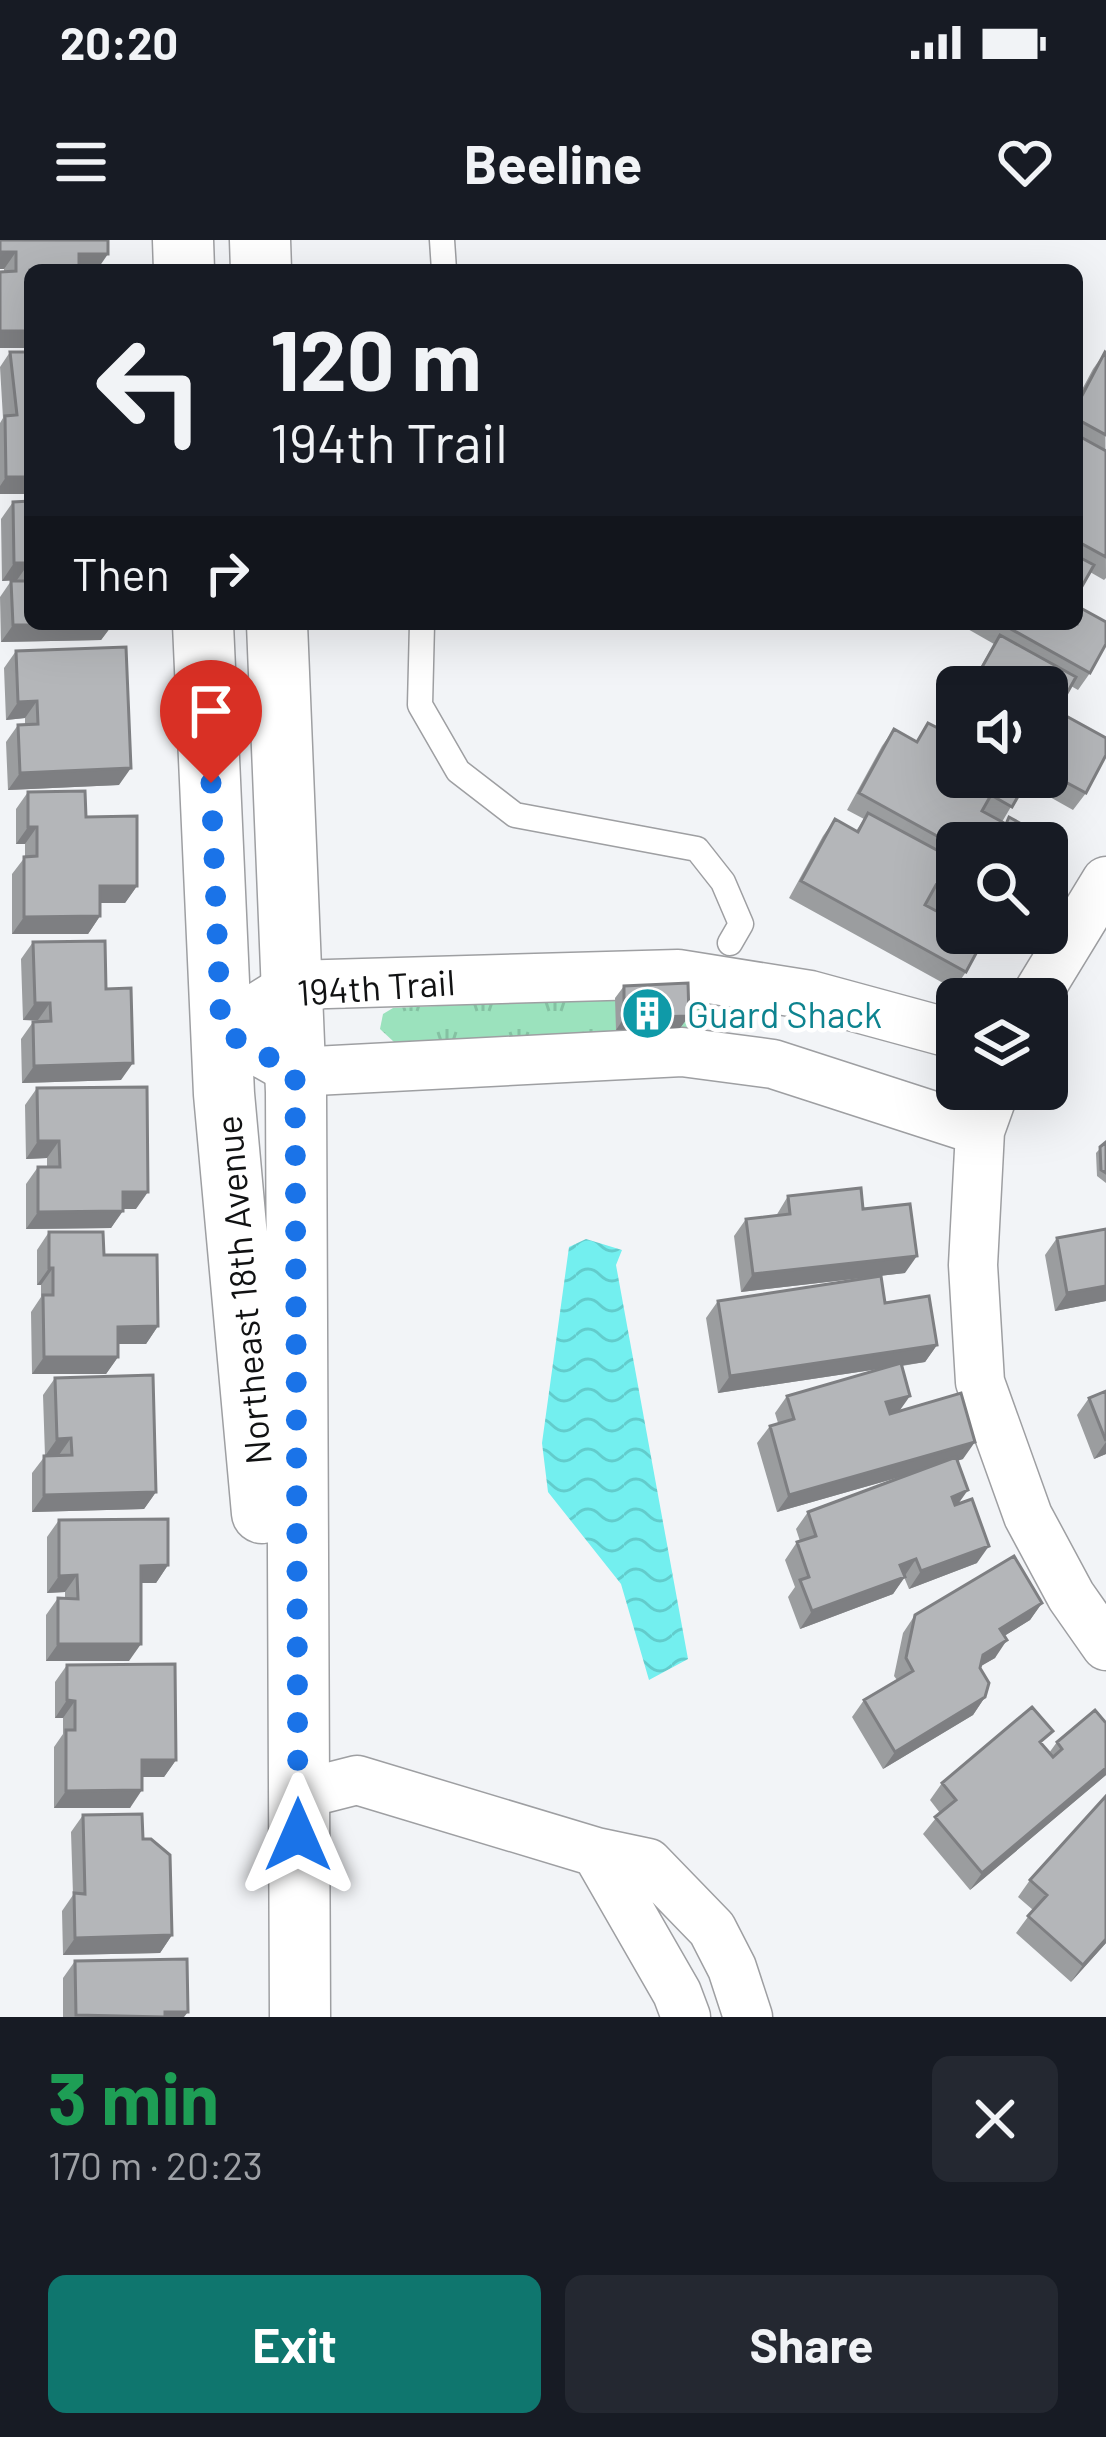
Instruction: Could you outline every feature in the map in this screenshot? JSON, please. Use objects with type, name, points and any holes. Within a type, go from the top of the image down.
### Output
[{"type":"street","name":"Northeast 18th Avenue","points":[[203,630],[221,1030],[299,1955]]},
{"type":"street","name":"Northeast 18th Avenue","points":[[277,630],[295,1072],[300,2017]]},
{"type":"street","points":[[1047,978],[1106,881]]},
{"type":"street","name":"194th Trail","points":[[295,1072],[221,1030],[292,985],[678,974],[737,964],[810,995],[936,1029]]},
{"type":"street","points":[[737,964],[739,1059]]},
{"type":"street","points":[[295,1072],[682,1052],[773,1064],[936,1099]]},
{"type":"street","points":[[987,1110],[973,1265],[980,1382],[1028,1516],[1071,1597],[1106,1646]]},
{"type":"street","points":[[298,1795],[357,1780],[596,1852],[648,1863],[712,1929],[732,1968],[748,2017]]},
{"type":"street","points":[[596,1852],[686,2017]]},
{"type":"lane","points":[[422,630],[421,705],[458,771],[515,815],[697,849],[723,882],[741,925],[737,964]]},
{"type":"green space","points":[[679,995],[697,1000],[702,1007],[693,1028],[394,1042],[380,1029],[383,1014],[393,1008]]},
{"type":"water","points":[[586,1239],[622,1250],[616,1265],[688,1659],[649,1680],[621,1584],[548,1492],[542,1443],[569,1247]]},
{"type":"building","points":[[0,240],[108,240],[108,254],[79,254],[79,264],[24,264],[24,331],[0,331],[0,272],[16,271],[16,252],[0,252]]},
{"type":"building","points":[[10,352],[24,352],[24,477],[6,477],[5,416],[17,415]]},
{"type":"building","points":[[1105,352],[1106,435],[1083,422],[1083,394]]},
{"type":"building","points":[[1083,438],[1106,451],[1106,557],[1083,544]]},
{"type":"building","points":[[24,501],[24,563],[14,563],[13,502]]},
{"type":"building","points":[[1083,559],[1094,565],[1083,584]]},
{"type":"building","points":[[11,581],[24,581],[24,625],[13,625]]},
{"type":"building","points":[[1083,609],[1106,622],[1106,644],[1090,673],[1013,630],[1083,630]]},
{"type":"building","points":[[1000,635],[1056,666],[983,666]]},
{"type":"building","points":[[126,647],[131,768],[20,773],[18,725],[38,724],[37,701],[18,702],[16,651]]},
{"type":"building","points":[[1068,717],[1106,738],[1106,755],[1086,793],[1068,783]]},
{"type":"building","points":[[928,723],[936,727],[936,798],[989,798],[982,811],[1002,822],[936,822],[936,835],[859,793],[894,729],[917,742]]},
{"type":"building","points":[[85,791],[86,817],[137,816],[137,886],[100,886],[100,916],[24,917],[24,857],[37,856],[37,827],[28,827],[28,792]]},
{"type":"building","points":[[996,798],[1017,798],[1012,807]]},
{"type":"building","points":[[868,813],[936,850],[936,885],[925,905],[936,911],[936,954],[976,954],[966,972],[801,881],[835,819],[858,832]]},
{"type":"building","points":[[105,941],[106,989],[131,988],[133,1063],[34,1066],[33,1022],[51,1021],[50,1003],[35,1003],[33,942]]},
{"type":"building","points":[[688,983],[689,1016],[624,1018],[624,986]]},
{"type":"building","points":[[147,1087],[148,1192],[123,1192],[123,1211],[38,1212],[38,1167],[60,1167],[59,1141],[38,1141],[37,1088]]},
{"type":"building","points":[[1106,1142],[1106,1173],[1101,1170],[1100,1147]]},
{"type":"building","points":[[861,1188],[863,1209],[910,1204],[917,1256],[753,1274],[746,1219],[790,1214],[788,1196]]},
{"type":"building","points":[[1106,1229],[1106,1286],[1067,1293],[1057,1238]]},
{"type":"building","points":[[49,1232],[103,1232],[104,1255],[157,1255],[158,1326],[118,1327],[118,1357],[44,1357],[43,1295],[53,1295]]},
{"type":"building","points":[[881,1276],[885,1303],[929,1296],[937,1345],[730,1376],[718,1301]]},
{"type":"building","points":[[901,1363],[910,1396],[886,1402],[890,1414],[961,1393],[975,1442],[789,1495],[770,1426],[794,1419],[787,1396]]},
{"type":"building","points":[[153,1375],[156,1492],[44,1495],[44,1456],[72,1455],[71,1438],[57,1439],[55,1378]]},
{"type":"building","points":[[1106,1391],[1106,1441],[1089,1398]]},
{"type":"building","points":[[956,1457],[968,1490],[952,1497],[955,1505],[972,1499],[989,1546],[921,1571],[916,1559],[900,1565],[905,1577],[812,1611],[800,1580],[809,1577],[797,1542],[816,1536],[808,1512]]},
{"type":"building","points":[[168,1519],[168,1565],[141,1566],[141,1644],[58,1644],[58,1598],[78,1599],[77,1575],[59,1576],[59,1520]]},
{"type":"building","points":[[1014,1556],[1042,1603],[1000,1629],[1007,1640],[983,1655],[980,1668],[989,1683],[985,1697],[895,1752],[864,1700],[913,1671],[906,1658],[915,1615]]},
{"type":"building","points":[[175,1664],[176,1760],[142,1760],[142,1790],[66,1791],[66,1730],[75,1730],[75,1701],[67,1700],[67,1665]]},
{"type":"building","points":[[1032,1707],[1053,1731],[1040,1742],[1053,1757],[1062,1749],[1057,1742],[1095,1710],[1106,1723],[1106,1768],[982,1873],[935,1817],[956,1800],[942,1783]]},
{"type":"building","points":[[1106,1796],[1106,1939],[1083,1965],[1028,1916],[1047,1895],[1030,1880]]},
{"type":"building","points":[[142,1814],[143,1839],[151,1839],[170,1855],[172,1935],[75,1938],[74,1893],[85,1894],[83,1815]]},
{"type":"building","points":[[187,1959],[188,2012],[165,2012],[165,2017],[76,2015],[75,1961]]},
{"type":"place","name":"Guard Shack","points":[[648,1013]]},
{"type":"route","points":[[211,783],[221,1030],[295,1072],[298,1835]]}]
